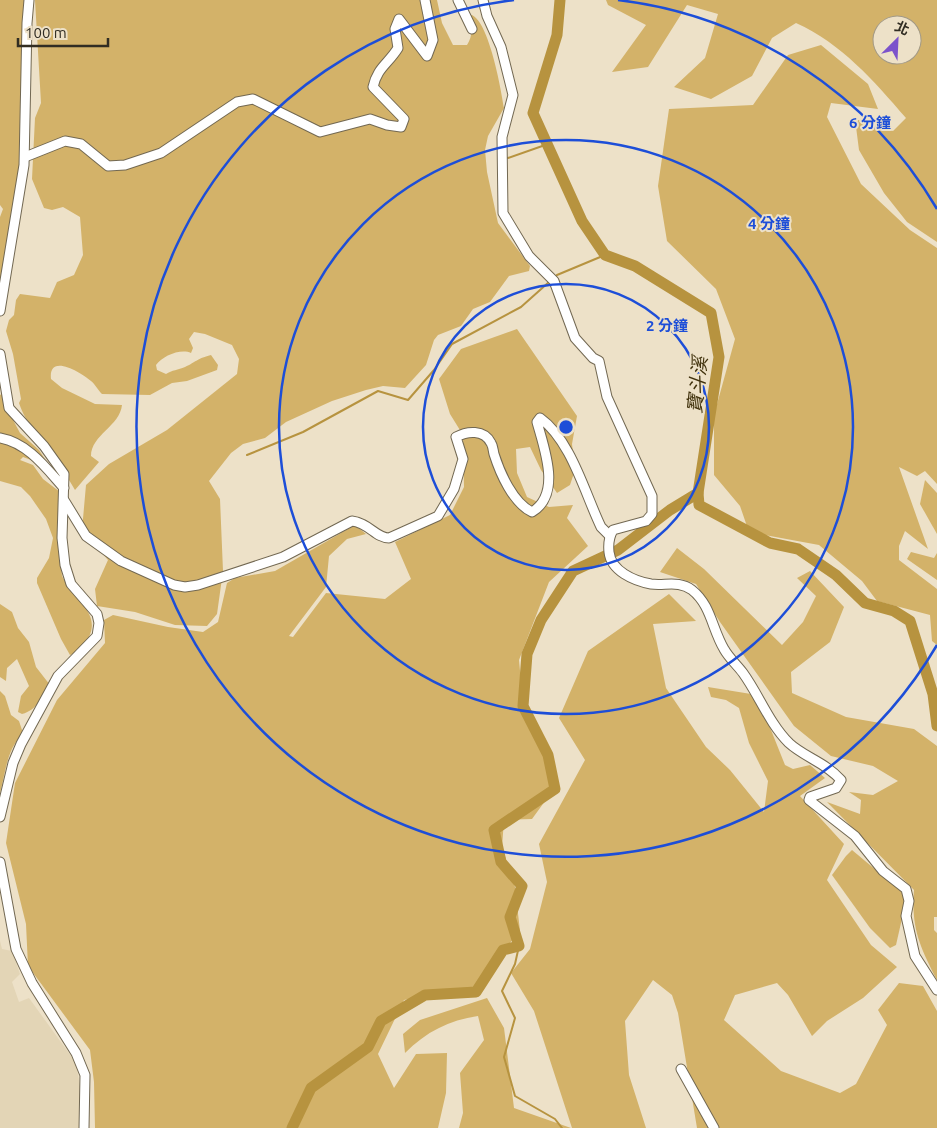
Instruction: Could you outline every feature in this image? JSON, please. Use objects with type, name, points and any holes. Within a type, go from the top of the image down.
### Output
[{"type":"street","points":[[0,312],[25,157],[29,0]]},
{"type":"street","points":[[25,157],[65,141],[81,144],[108,166],[125,165],[162,153],[237,102],[253,99],[320,132],[370,119],[387,125],[401,127],[404,119],[373,87],[376,72],[391,59],[398,48],[394,29],[399,18],[427,56],[433,40],[425,0]]},
{"type":"street","points":[[458,0],[472,29]]},
{"type":"street","points":[[483,0],[487,16],[501,47],[513,95],[502,137],[504,213],[529,256],[554,281],[575,338],[593,358],[599,361],[607,397],[652,496],[652,514],[646,521],[613,530],[610,535],[609,554],[614,565],[624,574],[637,580],[653,584],[674,583],[689,588],[699,596],[707,607],[724,649],[744,673],[789,743],[827,766],[841,780],[836,788],[810,797],[809,800],[855,836],[883,871],[906,888],[909,901],[906,916],[915,956],[937,990]]},
{"type":"street","points":[[0,354],[9,408],[44,446],[64,474],[62,538],[66,570],[71,584],[97,614],[99,623],[97,636],[65,666],[51,687],[16,753],[0,817]]},
{"type":"street","points":[[64,500],[86,536],[121,561],[174,585],[198,585],[283,557],[352,520],[362,522],[382,538],[389,538],[438,516],[454,489],[463,459],[456,437],[462,434],[478,433],[492,443],[508,486],[520,502],[532,512],[540,507],[550,480],[537,422],[540,418],[546,423],[572,458],[601,527],[610,535]]},
{"type":"street","points":[[0,438],[18,444],[39,460],[64,488]]},
{"type":"street","points":[[0,862],[16,949],[32,983],[76,1053],[84,1075],[84,1128]]},
{"type":"street","points":[[681,1069],[714,1128]]},
{"type":"shaded area","points":[[0,0],[27,0],[26,107],[15,209],[6,245],[4,290],[0,310],[0,217],[3,209],[0,205]]},
{"type":"shaded area","points":[[35,0],[437,0],[442,23],[453,45],[467,45],[471,28],[467,16],[472,15],[478,20],[484,30],[493,57],[504,108],[488,136],[485,150],[487,172],[498,223],[530,266],[529,271],[509,276],[490,302],[473,309],[461,326],[438,335],[434,340],[426,365],[405,388],[383,386],[332,401],[286,422],[265,438],[243,444],[231,453],[209,481],[220,499],[223,571],[217,614],[207,626],[175,625],[135,612],[97,606],[95,589],[108,560],[82,530],[86,485],[109,464],[167,430],[237,374],[239,359],[232,345],[205,334],[194,332],[189,339],[193,348],[191,353],[177,352],[167,356],[156,365],[157,370],[166,374],[211,355],[218,365],[217,370],[187,381],[172,383],[150,395],[102,394],[92,382],[81,374],[66,367],[55,367],[51,371],[51,379],[62,388],[95,404],[122,405],[116,419],[100,436],[92,449],[91,456],[99,462],[75,490],[29,424],[19,403],[21,399],[13,354],[6,331],[9,320],[14,315],[16,300],[20,294],[50,298],[57,282],[74,275],[83,255],[80,217],[63,207],[52,210],[44,208],[32,179],[35,118],[41,103]]},
{"type":"shaded area","points":[[606,0],[937,0],[937,242],[907,222],[884,193],[859,150],[855,119],[893,131],[906,118],[856,64],[828,41],[796,23],[772,38],[752,76],[711,99],[674,87],[705,58],[718,14],[687,5],[648,67],[612,72],[646,25],[608,5]]},
{"type":"shaded area","points":[[821,45],[868,84],[878,109],[831,103],[827,117],[861,184],[910,230],[937,248],[937,484],[925,471],[917,476],[899,467],[928,549],[905,531],[899,546],[899,560],[937,589],[937,645],[932,641],[930,615],[877,601],[862,581],[819,545],[749,532],[740,506],[714,475],[714,415],[735,339],[716,289],[667,241],[658,186],[669,109],[753,105],[788,55]]},
{"type":"shaded area","points":[[517,329],[577,416],[572,444],[575,470],[570,485],[557,493],[541,470],[530,447],[516,449],[517,473],[527,497],[549,507],[573,505],[567,518],[588,546],[549,582],[519,660],[523,703],[541,743],[556,786],[532,819],[504,820],[502,847],[515,887],[520,931],[504,950],[483,985],[404,1000],[378,1054],[394,1088],[416,1054],[447,1053],[446,1093],[438,1128],[95,1128],[94,1082],[90,1050],[28,966],[26,924],[6,843],[15,783],[57,700],[105,643],[104,620],[113,615],[168,627],[203,632],[218,622],[227,583],[235,578],[275,571],[355,525],[366,534],[347,539],[329,556],[326,587],[289,636],[293,637],[326,593],[385,599],[411,579],[395,542],[450,515],[464,487],[463,435],[450,414],[439,379],[461,349]]},
{"type":"shaded area","points":[[5,392],[12,418],[20,433],[39,450],[50,467],[23,457],[20,460],[33,465],[43,479],[60,492],[57,525],[62,576],[90,616],[92,624],[85,643],[77,652],[70,655],[61,639],[37,583],[37,578],[49,558],[53,538],[46,519],[30,496],[21,487],[0,481],[0,395]]},
{"type":"shaded area","points":[[925,480],[937,493],[937,534],[920,504]]},
{"type":"shaded area","points":[[677,548],[704,569],[782,645],[803,622],[816,596],[797,578],[810,571],[844,607],[830,642],[791,672],[792,693],[846,717],[914,729],[937,746],[937,917],[934,917],[934,930],[937,933],[937,980],[921,947],[915,926],[914,890],[827,802],[860,814],[861,800],[849,792],[873,795],[898,781],[873,766],[831,756],[794,726],[720,622],[696,584],[660,572]]},
{"type":"shaded area","points":[[911,552],[934,558],[937,553],[937,580],[907,559]]},
{"type":"shaded area","points":[[669,594],[696,621],[653,624],[666,688],[706,747],[730,770],[764,812],[768,781],[749,743],[739,708],[726,700],[711,697],[708,687],[751,694],[765,715],[785,765],[793,769],[810,765],[825,778],[800,796],[844,844],[827,880],[871,945],[897,967],[863,998],[827,1021],[812,1036],[788,995],[777,983],[735,995],[724,1020],[781,1071],[840,1093],[856,1084],[887,1025],[878,1010],[899,983],[923,986],[937,1011],[937,1128],[697,1128],[678,1013],[672,995],[653,980],[625,1021],[629,1075],[646,1128],[572,1128],[534,1011],[511,973],[530,949],[547,882],[539,844],[585,760],[559,718],[588,651]]},
{"type":"shaded area","points":[[0,604],[12,612],[18,628],[29,642],[36,667],[50,685],[35,706],[22,714],[18,712],[21,696],[29,686],[17,659],[7,668],[6,681],[0,677]]},
{"type":"shaded area","points":[[0,691],[5,696],[11,715],[19,721],[23,733],[10,754],[0,793]]},
{"type":"shaded area","points":[[852,850],[901,891],[906,901],[896,945],[890,948],[870,928],[832,875]]},
{"type":"shaded area","points":[[0,941],[2,949],[12,951],[20,974],[12,982],[19,1002],[29,998],[76,1063],[81,1092],[81,1128],[0,1128]]},
{"type":"shaded area","points":[[487,998],[504,1028],[514,1108],[571,1128],[459,1128],[463,1113],[460,1073],[484,1040],[478,1016],[438,1028],[405,1053],[403,1034],[420,1020]]},
{"type":"waterway","name":"寶斗溪","points":[[560,0],[557,35],[533,113],[582,221],[605,255],[635,266],[711,313],[719,357],[698,493],[699,505],[770,543],[798,549],[836,575],[865,603],[894,611],[910,621],[933,694],[937,726]]},
{"type":"waterway","points":[[508,158],[548,144]]},
{"type":"waterway","points":[[557,275],[605,255]]},
{"type":"waterway","points":[[247,455],[303,432],[378,391],[408,400],[434,370],[452,344],[521,307],[549,282]]},
{"type":"waterway","points":[[292,1128],[311,1088],[368,1047],[381,1021],[425,995],[476,992],[503,950],[519,946],[510,917],[522,886],[501,862],[494,830],[555,789],[548,755],[523,706],[527,654],[541,620],[573,571],[618,550],[670,510],[698,493]]},
{"type":"waterway","points":[[519,946],[515,964],[502,991],[515,1018],[504,1057],[515,1096],[555,1119],[562,1128]]}]
